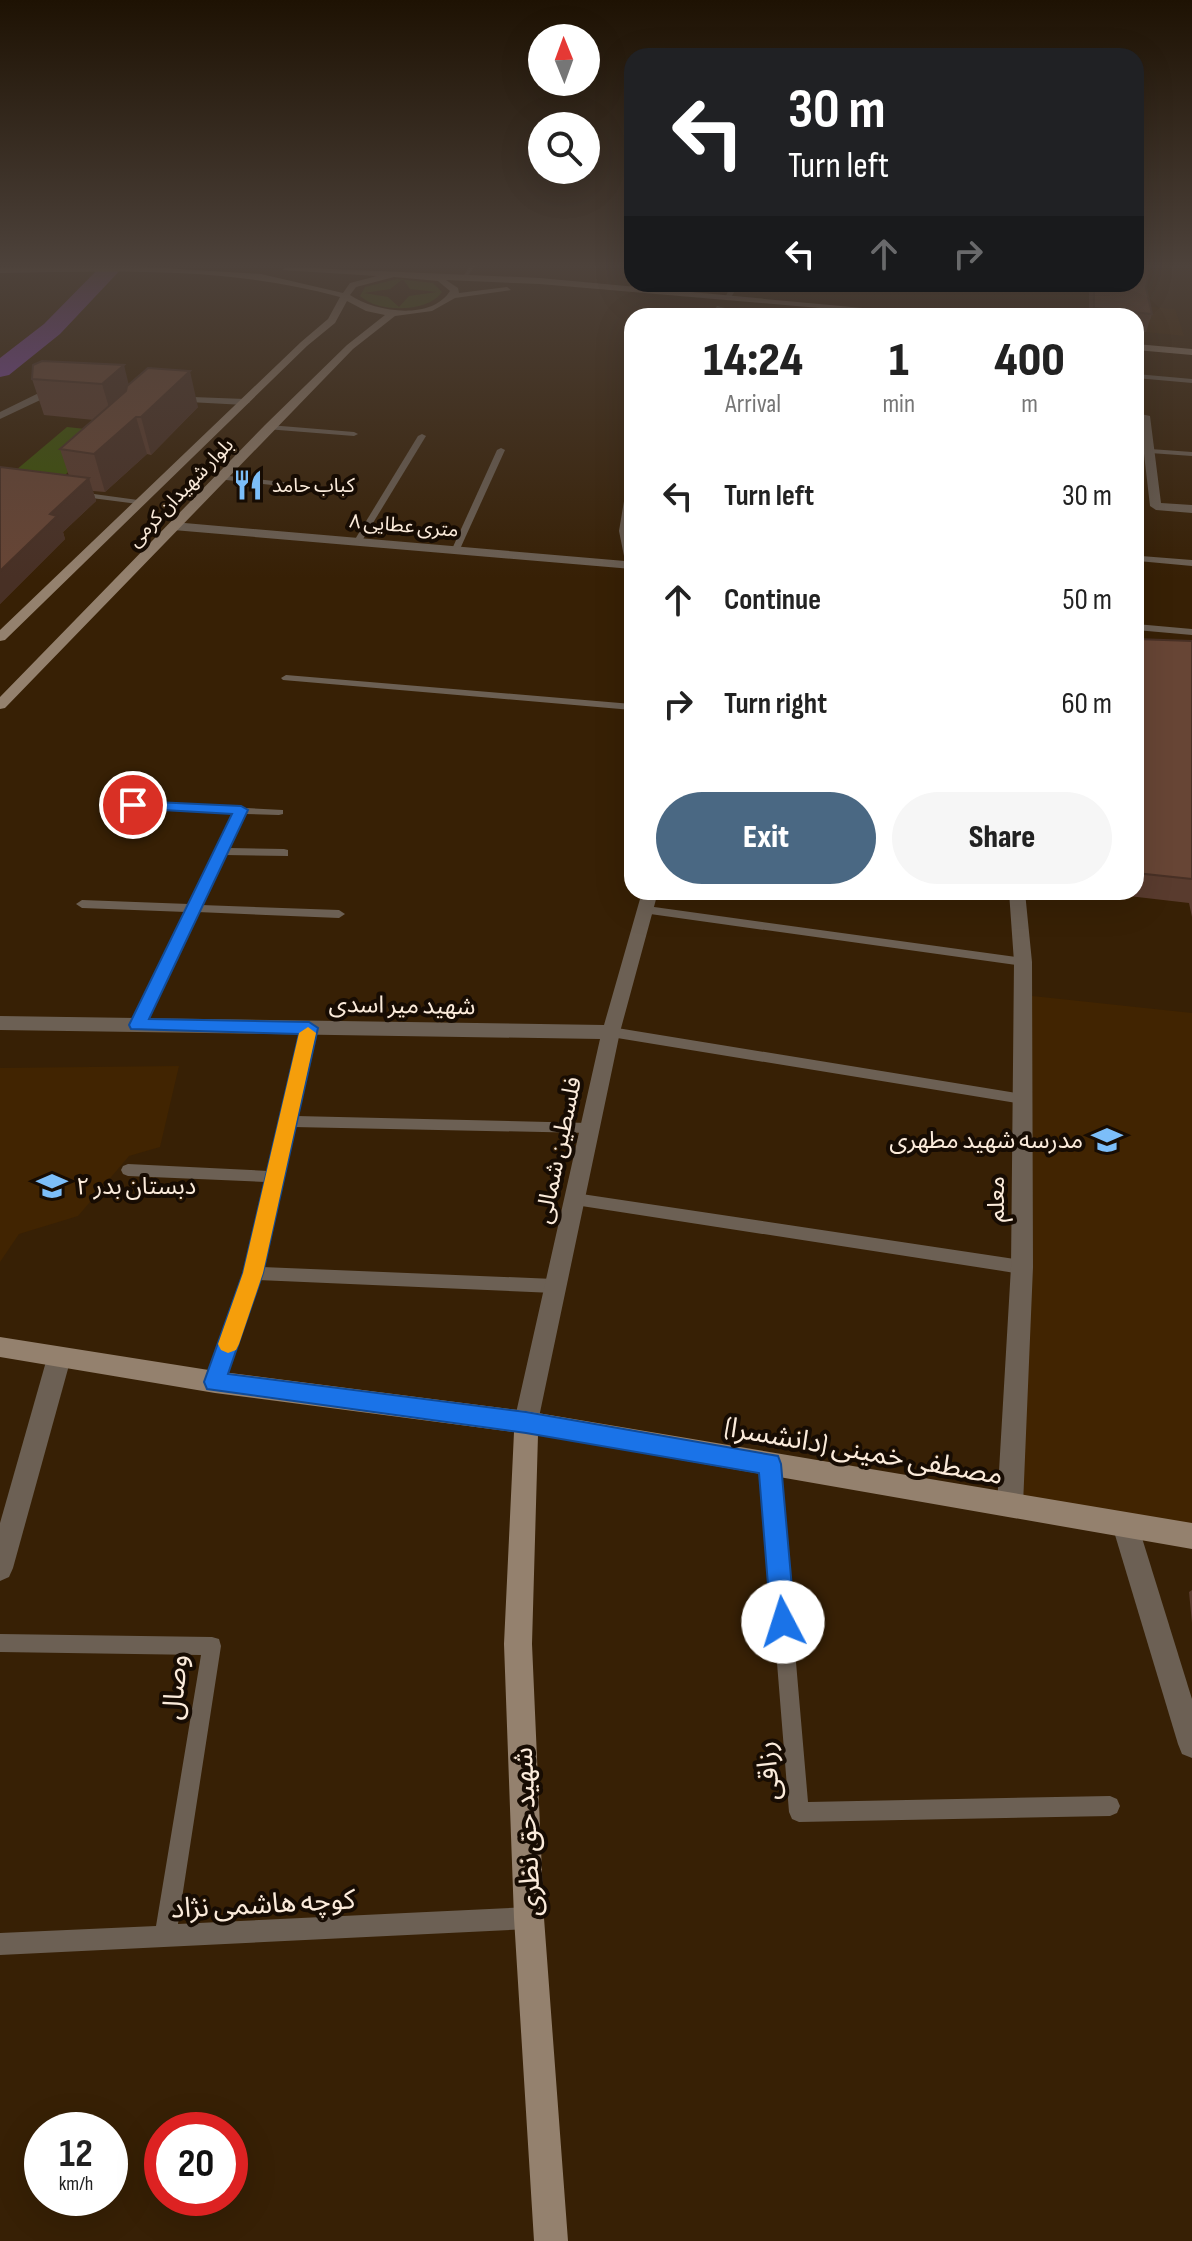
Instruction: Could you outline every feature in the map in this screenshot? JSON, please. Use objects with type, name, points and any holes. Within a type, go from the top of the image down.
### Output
[{"type":"main road","name":"بلوار شهیدان کرمی","points":[[0,637],[279,369]]},
{"type":"main road","name":"بلوار شهیدان کرمی","points":[[0,705],[328,369]]},
{"type":"main road","name":"مصطفی خمینی (دانشسرا)","points":[[0,1347],[215,1382],[526,1422],[1192,1536]]},
{"type":"main road","name":"شهید حق نظری","points":[[526,1422],[518,1644],[529,1918],[551,2241]]},
{"type":"street","points":[[0,416],[51,391],[79,393]]},
{"type":"street","points":[[163,397],[245,402]]},
{"type":"street","points":[[1144,432],[1156,506],[1192,509]]},
{"type":"street","name":"۸ متری عطایی","points":[[173,526],[624,564]]},
{"type":"street","name":"معلم","points":[[1010,1505],[1022,1267],[1023,962],[1018,900]]},
{"type":"street","name":"فلسطین شمالی","points":[[526,1422],[611,1032],[649,901]]},
{"type":"street","name":"شهید میر اسدی","points":[[0,1023],[611,1032]]},
{"type":"street","points":[[0,1568],[59,1358]]},
{"type":"street","points":[[1125,1525],[1192,1744]]},
{"type":"lane","points":[[1144,377],[1192,381]]},
{"type":"lane","points":[[269,427],[354,434]]},
{"type":"lane","points":[[358,541],[422,436]]},
{"type":"lane","points":[[456,549],[501,450]]},
{"type":"lane","points":[[1144,451],[1192,454]]},
{"type":"lane","points":[[220,477],[344,491]]},
{"type":"lane","points":[[69,492],[138,502]]},
{"type":"lane","points":[[1144,559],[1192,563]]},
{"type":"lane","points":[[1144,628],[1192,632]]},
{"type":"lane","points":[[286,678],[624,706]]},
{"type":"lane","points":[[133,805],[279,812]]},
{"type":"lane","points":[[137,1025],[241,810]]},
{"type":"lane","points":[[222,851],[284,853]]},
{"type":"lane","points":[[649,901],[1023,962]]},
{"type":"lane","points":[[82,904],[339,914]]},
{"type":"lane","points":[[215,1382],[253,1273],[309,1028]]},
{"type":"lane","points":[[611,1032],[1022,1099]]},
{"type":"lane","points":[[288,1121],[589,1128]]},
{"type":"lane","points":[[128,1170],[275,1177]]},
{"type":"lane","points":[[575,1199],[1022,1267]]},
{"type":"lane","points":[[253,1273],[554,1286]]},
{"type":"lane","name":"رزاقی","points":[[770,1464],[799,1812],[1110,1806]]},
{"type":"lane","name":"وصال","points":[[0,1643],[212,1646],[165,1936]]},
{"type":"lane","name":"کوچه هاشمی نژاد","points":[[0,1944],[529,1918]]},
{"type":"shaded area","name":"مدرسه شهید مطهری","points":[[1023,995],[1192,1013],[1192,1524],[1010,1505]]},
{"type":"shaded area","name":"دبستان بدر ۲","points":[[179,1066],[160,1147],[129,1156],[78,1216],[19,1234],[0,1262],[0,1068]]},
{"type":"green space","points":[[67,427],[114,432],[58,481],[9,476]]},
{"type":"building","points":[[33,369],[120,369],[102,384],[32,379]]},
{"type":"building","points":[[147,369],[190,371],[141,417],[136,417],[94,454],[60,449],[126,391],[127,386]]},
{"type":"building","points":[[0,467],[89,478],[50,514],[57,516],[0,571]]},
{"type":"building","points":[[1144,639],[1192,641],[1192,879],[1144,874]]},
{"type":"slow traffic","points":[[228,1344],[253,1273],[308,1033]]},
{"type":"place","name":"کباب حامد","points":[[248,485]]},
{"type":"place","name":"مدرسه شهید مطهری","points":[[1107,1140]]},
{"type":"place","name":"دبستان بدر ۲","points":[[52,1186]]},
{"type":"route","points":[[133,805],[241,810],[137,1025],[309,1028],[253,1273],[215,1382],[526,1422],[770,1464],[783,1622]]}]
